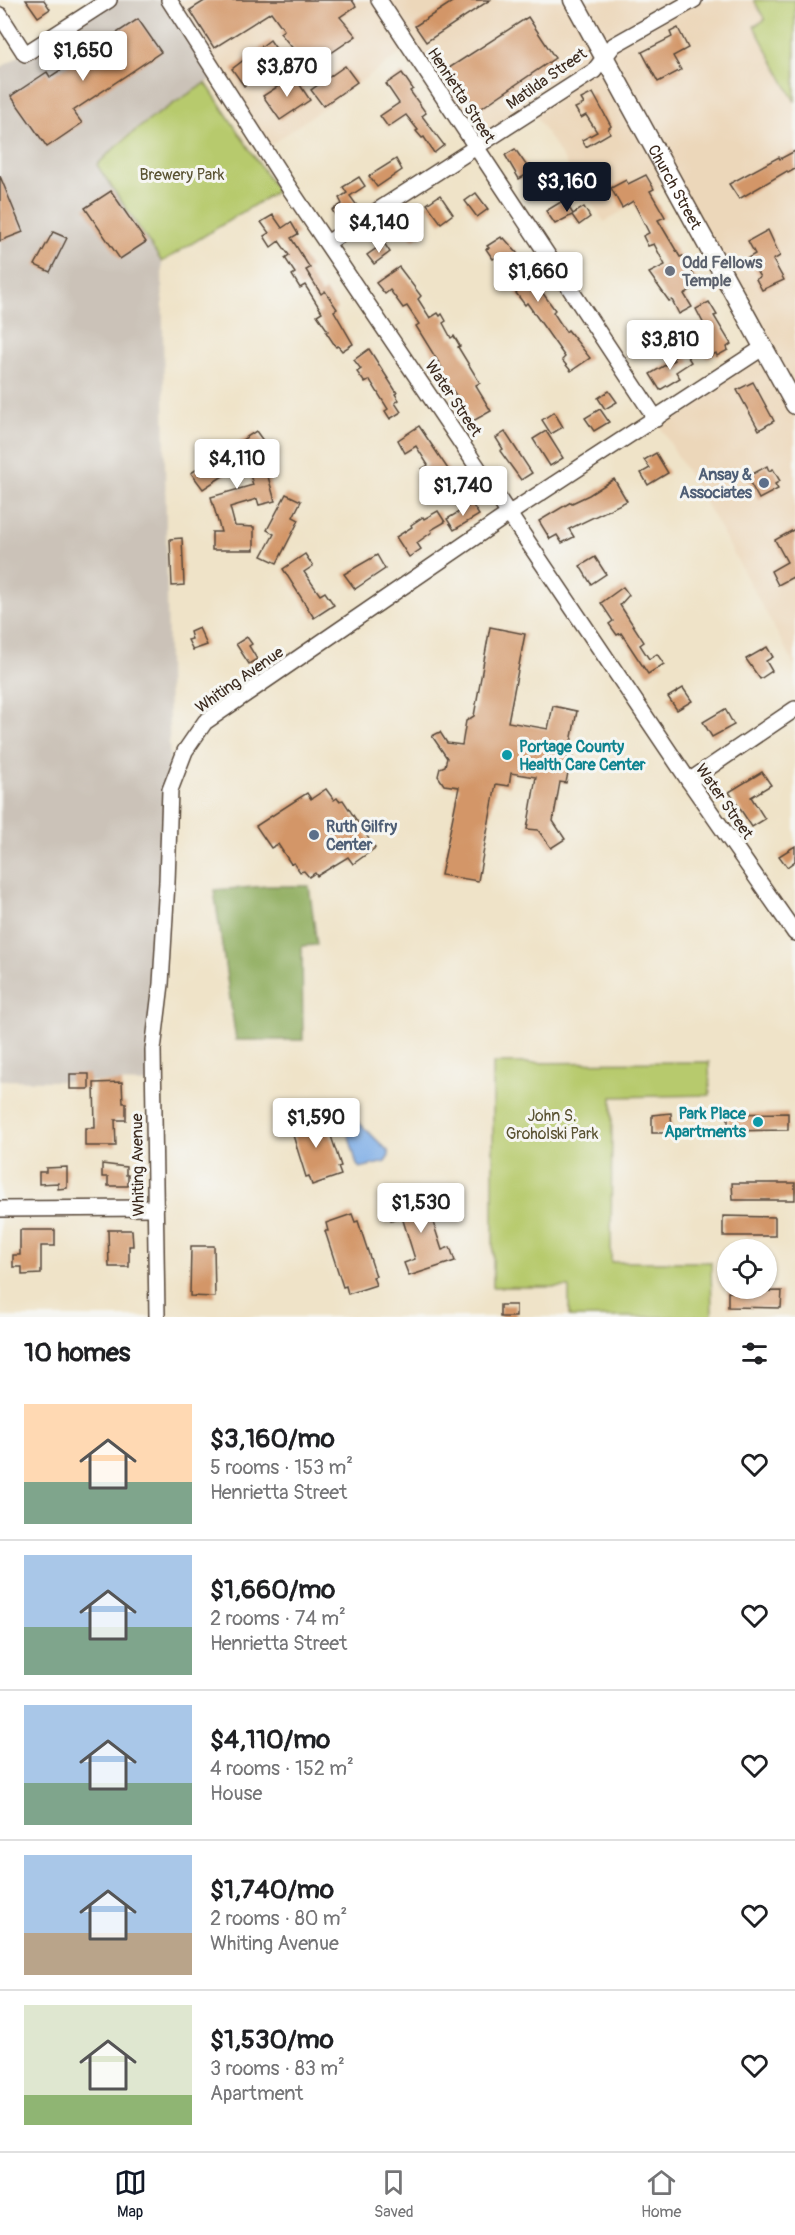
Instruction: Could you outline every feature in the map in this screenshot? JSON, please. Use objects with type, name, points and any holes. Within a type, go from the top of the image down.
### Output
[{"type":"main road","name":"Church Street","points":[[573,0],[795,405]]},
{"type":"street","points":[[0,15],[26,54],[109,0]]},
{"type":"street","name":"Water Street","points":[[169,0],[327,243],[689,782],[795,933]]},
{"type":"street","name":"Henrietta Street","points":[[379,0],[475,149],[656,419]]},
{"type":"street","name":"Matilda Street","points":[[327,243],[594,70],[614,45],[694,0]]},
{"type":"street","name":"Whiting Avenue","points":[[157,1317],[153,1050],[162,969],[170,790],[185,751],[205,722],[510,513],[764,347]]},
{"type":"street","points":[[689,782],[795,709]]},
{"type":"street","points":[[0,1209],[155,1208]]},
{"type":"shaded area","points":[[107,0],[167,0],[217,76],[141,125],[121,140],[97,165],[162,262],[170,790],[153,1083],[0,1080],[0,68]]},
{"type":"shaded area","points":[[169,0],[754,0],[765,20],[755,26],[795,102],[795,666],[718,525],[656,419],[764,347],[673,181],[604,222],[533,112],[475,149],[410,47],[265,149]]},
{"type":"green space","points":[[754,0],[795,0],[795,102],[754,26],[765,20]]},
{"type":"green space","name":"Brewery Park","points":[[206,83],[277,191],[162,262],[97,165],[135,130]]},
{"type":"green space","points":[[309,886],[317,945],[302,946],[303,1040],[236,1040],[214,890]]},
{"type":"green space","name":"John S. Groholski Park","points":[[709,1062],[710,1095],[612,1097],[611,1262],[711,1262],[712,1317],[569,1317],[569,1287],[493,1287],[493,1063]]},
{"type":"water","points":[[345,1114],[354,1118],[388,1151],[389,1156],[385,1162],[360,1168],[357,1165],[344,1118]]},
{"type":"building","points":[[26,0],[44,0],[50,9],[38,17]]},
{"type":"building","points":[[206,0],[352,0],[356,6],[340,17],[356,36],[309,68],[280,33],[284,30],[271,12],[214,48],[190,10]]},
{"type":"building","points":[[455,0],[490,0],[426,42],[415,26]]},
{"type":"building","points":[[528,17],[555,58],[477,111],[449,68]]},
{"type":"building","points":[[138,19],[161,52],[73,111],[82,123],[47,147],[11,96],[47,72],[50,77]]},
{"type":"building","points":[[678,28],[688,48],[673,56],[681,70],[658,82],[642,52],[672,37],[670,32]]},
{"type":"building","points":[[270,40],[283,59],[244,86],[232,69]]},
{"type":"building","points":[[345,66],[357,82],[323,106],[311,90]]},
{"type":"building","points":[[402,73],[413,89],[410,91],[426,113],[422,116],[444,145],[434,153],[406,115],[388,127],[380,116],[399,103],[386,84]]},
{"type":"building","points":[[294,76],[310,100],[280,120],[263,96]]},
{"type":"building","points":[[593,93],[611,126],[608,129],[610,133],[586,147],[582,140],[597,132],[586,115],[581,118],[575,108],[584,104],[581,99]]},
{"type":"building","points":[[515,149],[531,172],[519,179],[505,155]]},
{"type":"building","points":[[795,151],[795,169],[788,173],[787,171],[739,199],[729,184],[779,157],[780,159]]},
{"type":"building","points":[[396,159],[402,170],[377,187],[369,176]]},
{"type":"building","points":[[646,175],[654,189],[650,191],[665,217],[658,220],[680,257],[683,256],[699,285],[684,294],[692,307],[679,314],[672,300],[669,301],[649,273],[665,265],[654,244],[648,246],[643,236],[649,233],[633,201],[622,208],[611,188],[626,180],[628,184]]},
{"type":"building","points":[[0,176],[23,232],[0,241]]},
{"type":"building","points":[[359,177],[365,186],[350,196],[358,207],[338,220],[332,210],[342,204],[339,198],[347,193],[343,187]]},
{"type":"building","points":[[111,191],[146,242],[120,259],[85,208]]},
{"type":"building","points":[[476,193],[488,209],[477,217],[465,201]]},
{"type":"building","points":[[440,195],[453,214],[441,223],[427,204]]},
{"type":"building","points":[[564,200],[573,214],[584,207],[590,217],[579,225],[572,215],[555,224],[546,211]]},
{"type":"building","points":[[412,213],[424,232],[413,240],[400,221]]},
{"type":"building","points":[[273,215],[282,228],[291,222],[298,234],[291,238],[310,268],[306,270],[321,294],[325,291],[337,309],[334,311],[353,344],[342,351],[338,346],[336,347],[326,332],[328,331],[317,315],[322,312],[305,285],[300,288],[292,275],[295,273],[285,258],[289,255],[279,241],[271,247],[264,236],[269,233],[261,222]]},
{"type":"building","points":[[768,230],[780,256],[773,260],[784,280],[762,290],[756,279],[760,277],[748,258],[755,254],[748,241]]},
{"type":"building","points":[[53,232],[67,238],[50,272],[35,265]]},
{"type":"building","points":[[501,237],[517,253],[533,281],[535,280],[543,291],[566,332],[568,330],[590,358],[571,371],[562,360],[565,357],[527,303],[525,305],[516,293],[518,291],[497,257],[493,259],[486,249]]},
{"type":"building","points":[[384,243],[390,252],[374,264],[367,255]]},
{"type":"building","points":[[399,267],[421,296],[418,299],[430,318],[438,313],[440,316],[442,314],[446,321],[443,323],[451,338],[454,336],[460,346],[458,347],[480,383],[476,385],[477,388],[491,411],[473,421],[439,370],[442,368],[416,326],[419,324],[407,306],[403,308],[390,290],[385,294],[376,283]]},
{"type":"building","points":[[709,302],[717,315],[714,316],[731,344],[727,347],[728,350],[707,358],[701,346],[712,340],[696,309]]},
{"type":"building","points":[[369,349],[397,393],[395,394],[399,400],[395,403],[401,412],[390,419],[385,411],[388,409],[370,380],[365,383],[357,372],[361,369],[354,360]]},
{"type":"building","points":[[684,351],[691,362],[676,372],[680,378],[660,390],[650,374],[674,360],[672,358]]},
{"type":"building","points":[[753,382],[774,421],[759,430],[737,390]]},
{"type":"building","points":[[609,391],[617,402],[605,409],[598,398]]},
{"type":"building","points":[[600,409],[609,422],[594,431],[585,418]]},
{"type":"building","points":[[554,412],[563,427],[551,434],[542,420]]},
{"type":"building","points":[[419,426],[458,484],[438,496],[422,469],[428,465],[416,446],[405,453],[398,440]]},
{"type":"building","points":[[256,431],[272,453],[263,459],[275,501],[259,505],[257,499],[230,507],[235,526],[254,527],[254,550],[212,550],[212,532],[221,532],[211,497],[253,485],[246,461],[203,489],[191,473]]},
{"type":"building","points":[[546,431],[563,458],[550,466],[533,439]]},
{"type":"building","points":[[505,432],[532,473],[521,480],[500,451],[503,449],[496,438]]},
{"type":"building","points":[[656,453],[668,473],[648,485],[641,473],[650,468],[644,460]]},
{"type":"building","name":"Ansay & Associates","points":[[767,466],[769,471],[773,469],[780,481],[775,484],[778,489],[759,499],[747,477]]},
{"type":"building","points":[[614,479],[627,501],[569,529],[574,537],[562,543],[557,535],[550,539],[539,521]]},
{"type":"building","points":[[286,494],[301,501],[293,517],[299,520],[277,563],[262,556],[274,534],[267,530]]},
{"type":"building","points":[[472,504],[479,515],[454,530],[447,519]]},
{"type":"building","points":[[438,511],[445,522],[431,530],[432,532],[418,542],[421,549],[409,557],[396,537],[423,517],[424,519]]},
{"type":"building","points":[[795,529],[795,576],[778,585],[771,571],[787,562],[775,540]]},
{"type":"building","points":[[182,538],[184,585],[172,586],[170,539]]},
{"type":"building","points":[[305,554],[313,566],[304,572],[320,595],[325,592],[334,605],[314,618],[283,569]]},
{"type":"building","points":[[377,555],[385,569],[355,589],[344,574]]},
{"type":"building","points":[[595,557],[606,574],[591,584],[580,566]]},
{"type":"building","points":[[623,587],[629,595],[620,605],[644,642],[640,645],[649,659],[657,654],[664,664],[648,674],[621,633],[617,635],[609,624],[613,621],[601,603]]},
{"type":"building","name":"Portage County Health Care Center","points":[[490,627],[525,634],[508,722],[548,729],[553,706],[577,711],[568,758],[573,758],[566,783],[560,782],[553,821],[565,839],[551,848],[538,830],[527,829],[536,777],[511,773],[509,786],[496,784],[478,881],[441,875],[459,787],[444,785],[438,776],[447,758],[432,736],[440,732],[447,743],[462,745],[466,721],[474,716]]},
{"type":"building","points":[[199,628],[207,645],[193,650],[188,640],[192,639],[190,632]]},
{"type":"building","points":[[247,637],[252,644],[249,646],[257,659],[249,664],[236,644]]},
{"type":"building","points":[[767,647],[773,657],[766,661],[772,671],[760,679],[746,659]]},
{"type":"building","points":[[683,688],[692,701],[677,710],[668,697]]},
{"type":"building","points":[[725,709],[734,725],[712,737],[703,722]]},
{"type":"building","points":[[762,772],[771,785],[751,797],[765,819],[752,827],[729,792]]},
{"type":"building","name":"Ruth Gilfry Center","points":[[326,789],[334,800],[337,798],[339,801],[343,800],[375,848],[353,864],[348,857],[317,876],[315,873],[309,877],[304,871],[300,872],[294,863],[291,864],[278,844],[271,848],[256,826],[307,793],[311,799]]},
{"type":"building","points":[[795,846],[795,861],[787,867],[779,856]]},
{"type":"building","points":[[70,1074],[89,1074],[89,1089],[70,1089]]},
{"type":"building","points":[[122,1082],[126,1120],[115,1120],[116,1146],[85,1146],[85,1128],[95,1128],[94,1083]]},
{"type":"building","points":[[321,1113],[324,1122],[326,1121],[341,1166],[338,1167],[341,1175],[312,1185],[309,1176],[306,1177],[291,1123]]},
{"type":"building","points":[[671,1113],[672,1133],[652,1133],[652,1115]]},
{"type":"building","name":"Park Place Apartments","points":[[788,1113],[788,1130],[728,1131],[728,1114]]},
{"type":"building","points":[[102,1164],[126,1167],[128,1186],[108,1186],[108,1177],[102,1177]]},
{"type":"building","points":[[67,1167],[67,1188],[58,1189],[58,1183],[39,1184],[39,1172],[46,1172],[46,1168]]},
{"type":"building","points":[[732,1183],[795,1183],[795,1200],[733,1200]]},
{"type":"building","points":[[432,1191],[436,1204],[428,1207],[442,1250],[450,1247],[455,1261],[409,1276],[404,1263],[415,1259],[402,1217],[391,1220],[387,1206]]},
{"type":"building","points":[[352,1214],[355,1222],[358,1221],[376,1276],[373,1277],[376,1285],[348,1294],[346,1286],[343,1287],[325,1231],[328,1231],[326,1223]]},
{"type":"building","points":[[723,1216],[775,1217],[775,1236],[723,1236]]},
{"type":"building","points":[[20,1230],[55,1230],[55,1246],[41,1246],[41,1274],[22,1275],[22,1267],[13,1267],[13,1255],[20,1255]]},
{"type":"building","points":[[108,1230],[132,1230],[133,1246],[129,1246],[129,1267],[109,1267]]},
{"type":"building","points":[[191,1246],[214,1246],[215,1297],[190,1296]]},
{"type":"building","points":[[777,1291],[782,1291],[781,1308],[728,1307],[728,1299],[777,1299]]},
{"type":"building","points":[[500,1305],[516,1305],[516,1317],[500,1317]]},
{"type":"place","name":"Odd Fellows Temple","points":[[670,271]]},
{"type":"place","name":"Ansay & Associates","points":[[764,483]]},
{"type":"place","name":"Portage County Health Care Center","points":[[507,755]]},
{"type":"place","name":"Ruth Gilfry Center","points":[[314,835]]},
{"type":"place","name":"Park Place Apartments","points":[[758,1122]]}]
